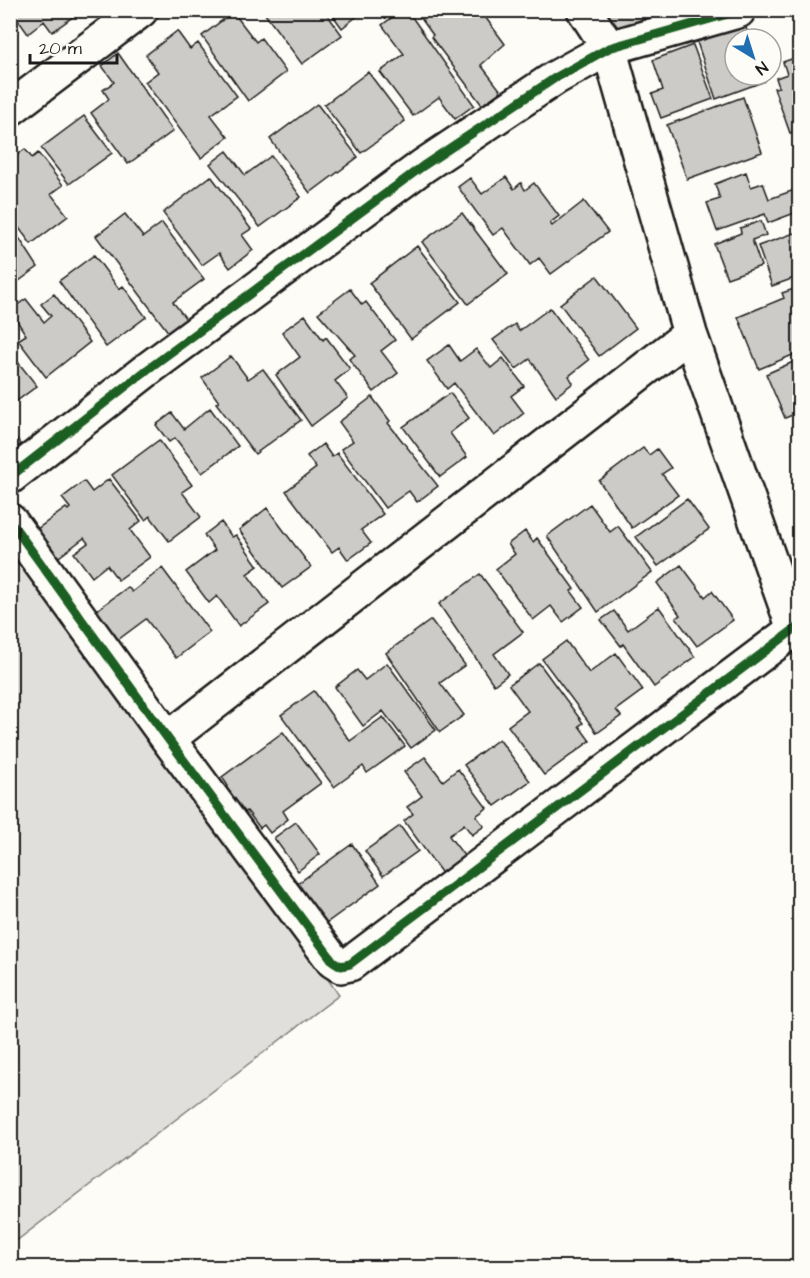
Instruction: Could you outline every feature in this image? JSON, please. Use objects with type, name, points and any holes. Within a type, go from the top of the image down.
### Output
[{"type":"street","points":[[10,109],[141,10]]},
{"type":"street","points":[[10,521],[168,740],[333,961],[346,966],[797,627],[690,334],[609,48],[584,10]]},
{"type":"street","points":[[10,477],[148,369],[423,166],[555,78],[609,48],[738,11]]},
{"type":"street","points":[[168,740],[690,334]]},
{"type":"shaded area","points":[[10,527],[339,995],[11,1245],[10,1245]]},
{"type":"building","points":[[11,10],[70,10],[74,16],[52,32],[44,21],[28,34]]},
{"type":"building","points":[[262,10],[324,10],[342,35],[302,64]]},
{"type":"building","points":[[329,10],[365,10],[342,28]]},
{"type":"building","points":[[402,10],[407,10],[474,105],[455,119],[439,97],[413,116],[380,72],[404,54],[382,25]]},
{"type":"building","points":[[415,10],[480,10],[505,44],[481,65],[501,91],[482,105],[431,37],[433,35]]},
{"type":"building","points":[[613,10],[643,10],[646,16],[622,33],[608,14]]},
{"type":"building","points":[[233,12],[256,42],[261,38],[286,72],[248,101],[202,36]]},
{"type":"building","points":[[10,20],[19,31],[10,37]]},
{"type":"building","points":[[177,31],[190,49],[198,43],[237,96],[211,115],[228,137],[201,158],[145,82],[158,72],[146,55]]},
{"type":"building","points":[[723,33],[723,87],[749,87],[716,99],[697,42]]},
{"type":"building","points":[[693,45],[713,99],[661,118],[652,94],[663,90],[653,60]]},
{"type":"building","points":[[118,53],[173,131],[128,164],[91,113],[109,99],[103,90],[114,82],[102,66]]},
{"type":"building","points":[[800,56],[800,130],[790,133],[774,88],[783,87],[783,75],[787,74],[783,62]]},
{"type":"building","points":[[368,72],[405,121],[361,153],[324,105]]},
{"type":"building","points":[[743,97],[762,152],[687,179],[667,125]]},
{"type":"building","points":[[317,104],[358,157],[310,193],[270,139]]},
{"type":"building","points":[[84,116],[112,153],[69,184],[41,148]]},
{"type":"building","points":[[25,149],[32,158],[38,153],[63,185],[51,194],[68,216],[31,244],[10,216],[10,174],[17,169],[11,160]]},
{"type":"building","points":[[227,151],[245,175],[271,156],[301,197],[260,227],[210,164]]},
{"type":"building","points":[[746,172],[751,187],[763,183],[769,199],[800,188],[800,211],[768,223],[765,214],[717,231],[707,203],[720,199],[715,184]]},
{"type":"building","points":[[211,176],[251,229],[242,235],[253,250],[230,268],[219,253],[202,265],[163,213]]},
{"type":"building","points":[[506,177],[514,189],[521,183],[525,190],[534,183],[559,216],[550,223],[552,226],[584,201],[608,232],[551,274],[539,258],[530,265],[503,228],[493,235],[458,187],[470,178],[482,194]]},
{"type":"building","points":[[462,213],[508,274],[468,304],[422,242]]},
{"type":"building","points":[[125,214],[143,237],[162,223],[204,279],[173,302],[190,324],[172,337],[96,236]]},
{"type":"building","points":[[761,221],[766,235],[752,240],[761,266],[727,278],[714,244],[741,233],[740,228]]},
{"type":"building","points":[[10,224],[38,267],[19,281],[10,270]]},
{"type":"building","points":[[800,231],[800,276],[772,286],[758,246]]},
{"type":"building","points":[[417,246],[460,302],[411,339],[369,283]]},
{"type":"building","points":[[94,255],[119,289],[123,286],[146,317],[106,347],[59,281]]},
{"type":"building","points":[[597,276],[636,328],[599,356],[560,304]]},
{"type":"building","points":[[800,287],[800,352],[759,369],[738,317],[784,298],[782,293]]},
{"type":"building","points":[[350,289],[362,305],[366,302],[395,340],[381,351],[398,373],[374,392],[349,359],[355,355],[318,313]]},
{"type":"building","points":[[54,294],[90,342],[46,377],[18,340],[26,335],[10,310],[26,299],[44,322],[51,316],[41,304]]},
{"type":"building","points":[[550,308],[589,360],[569,376],[573,383],[556,396],[530,359],[516,369],[493,340],[515,324],[519,331]]},
{"type":"building","points":[[305,315],[323,340],[326,337],[350,369],[335,381],[348,398],[311,426],[276,375],[300,357],[282,332]]},
{"type":"building","points":[[449,345],[460,361],[476,349],[491,368],[503,358],[524,386],[511,396],[524,413],[494,436],[454,383],[447,389],[427,361]]},
{"type":"building","points":[[10,352],[37,386],[10,406]]},
{"type":"building","points":[[231,356],[248,379],[263,369],[301,420],[255,454],[216,403],[219,402],[202,378]]},
{"type":"building","points":[[800,359],[800,412],[785,418],[766,374]]},
{"type":"building","points":[[450,393],[469,418],[450,433],[467,457],[440,477],[403,427]]},
{"type":"building","points":[[372,397],[390,421],[388,423],[438,486],[417,502],[409,491],[385,508],[341,449],[353,441],[339,422]]},
{"type":"building","points":[[210,408],[238,446],[202,473],[175,438],[169,442],[156,425],[172,413],[184,429]]},
{"type":"building","points":[[10,431],[21,444],[10,452]]},
{"type":"building","points":[[159,440],[192,485],[182,492],[201,517],[169,541],[150,516],[145,520],[112,475]]},
{"type":"building","points":[[323,444],[332,457],[337,453],[383,514],[361,530],[371,543],[348,560],[339,547],[332,552],[286,491],[316,468],[307,456]]},
{"type":"building","points":[[643,448],[649,455],[657,449],[671,468],[662,474],[678,495],[632,528],[599,481]]},
{"type":"building","points":[[109,479],[141,521],[130,530],[150,557],[118,580],[107,565],[92,577],[74,553],[88,543],[84,538],[51,563],[29,535],[66,508],[68,510],[70,508],[62,498],[84,481],[92,492]]},
{"type":"building","points":[[687,499],[709,529],[658,566],[636,537]]},
{"type":"building","points":[[590,504],[610,532],[618,526],[652,572],[598,612],[547,536]]},
{"type":"building","points":[[267,508],[311,567],[282,588],[239,530]]},
{"type":"building","points":[[221,522],[232,537],[236,535],[258,566],[247,574],[269,604],[239,626],[217,596],[209,603],[186,572],[215,550],[204,535]]},
{"type":"building","points":[[525,531],[533,542],[537,538],[574,589],[571,591],[583,607],[563,622],[551,606],[533,620],[496,569],[515,554],[508,544]]},
{"type":"building","points":[[681,565],[705,597],[712,591],[733,620],[697,646],[676,618],[680,615],[657,583]]},
{"type":"building","points":[[162,568],[210,632],[176,658],[146,619],[111,645],[89,616],[128,587],[132,592]]},
{"type":"building","points":[[480,574],[523,632],[494,654],[508,674],[494,685],[439,604]]},
{"type":"building","points":[[659,607],[695,657],[654,687],[623,644],[621,646],[601,620],[614,611],[628,630]]},
{"type":"building","points":[[431,620],[465,665],[440,683],[464,715],[440,732],[386,653]]},
{"type":"building","points":[[566,641],[589,673],[616,653],[643,690],[616,710],[621,716],[597,733],[542,659]]},
{"type":"building","points":[[387,663],[436,730],[411,748],[383,711],[363,726],[335,687],[357,670],[365,680]]},
{"type":"building","points":[[539,663],[583,723],[579,726],[590,741],[544,775],[508,726],[528,711],[509,685]]},
{"type":"building","points":[[314,691],[350,741],[383,717],[405,746],[367,773],[363,766],[334,787],[281,715]]},
{"type":"building","points":[[283,732],[321,783],[283,811],[288,819],[270,833],[264,825],[260,828],[247,811],[235,819],[217,794],[228,786],[222,777]]},
{"type":"building","points":[[499,739],[530,781],[495,806],[464,765]]},
{"type":"building","points":[[425,757],[443,781],[458,769],[487,808],[476,816],[484,826],[472,835],[464,824],[449,836],[469,862],[446,879],[404,821],[413,814],[407,807],[422,796],[404,772]]},
{"type":"building","points":[[296,822],[320,854],[298,871],[274,838]]},
{"type":"building","points":[[400,826],[418,851],[383,876],[365,851]]},
{"type":"building","points":[[352,844],[380,884],[318,929],[289,890]]},
{"type":"cycle path","points":[[10,477],[148,369],[423,166],[555,78],[609,48],[738,11]]},
{"type":"cycle path","points":[[10,521],[333,961],[341,966],[350,964],[800,625]]}]
